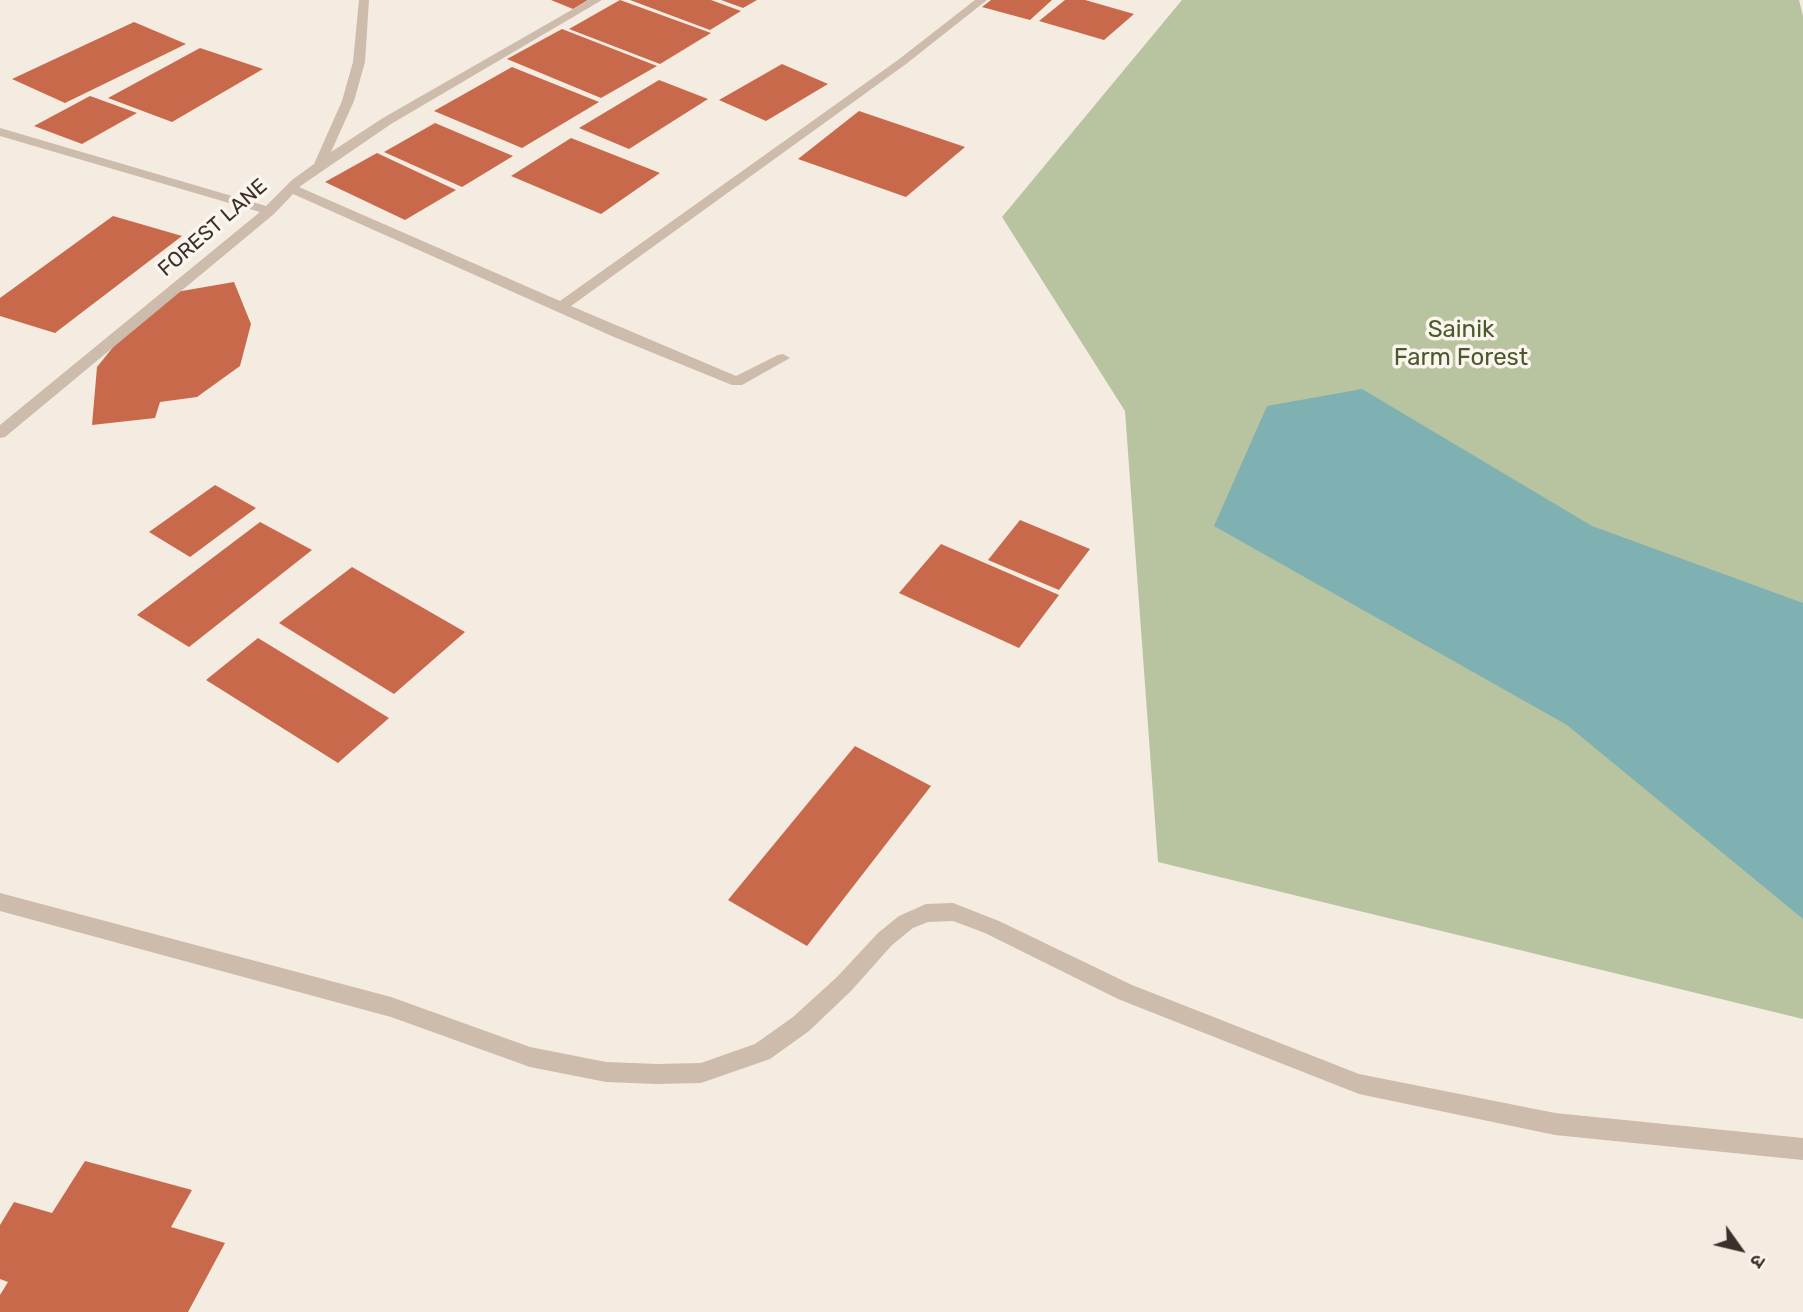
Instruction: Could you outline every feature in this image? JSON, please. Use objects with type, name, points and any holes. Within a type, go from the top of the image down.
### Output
[{"type":"street","name":"FOREST LANE","points":[[0,433],[269,211],[291,188],[319,166],[348,101],[359,62],[365,0]]},
{"type":"street","points":[[319,166],[387,121],[597,0]]},
{"type":"street","points":[[561,307],[902,62],[982,0]]},
{"type":"street","points":[[0,132],[269,211]]},
{"type":"street","points":[[291,188],[619,334],[737,382],[783,358]]},
{"type":"street","points":[[0,902],[391,1007],[530,1057],[606,1072],[657,1074],[701,1073],[762,1052],[801,1024],[844,984],[885,939],[906,922],[926,912],[953,912],[992,927],[1125,992],[1359,1084],[1555,1124],[1803,1149]]},
{"type":"green space","name":"Sainik Farm Forest","points":[[1182,0],[1799,0],[1803,16],[1803,1019],[1158,862],[1125,411],[1002,217]]},
{"type":"water","points":[[1362,389],[1592,526],[1803,603],[1803,919],[1567,725],[1214,526],[1267,406]]},
{"type":"building","points":[[551,0],[588,0],[573,9]]},
{"type":"building","points":[[620,0],[711,33],[660,64],[569,29]]},
{"type":"building","points":[[630,0],[711,0],[741,11],[710,30]]},
{"type":"building","points":[[721,0],[757,0],[743,8]]},
{"type":"building","points":[[991,0],[1052,0],[1030,20],[982,7]]},
{"type":"building","points":[[1065,0],[1085,0],[1134,14],[1104,40],[1039,21]]},
{"type":"building","points":[[134,22],[186,44],[65,103],[12,79]]},
{"type":"building","points":[[562,29],[657,66],[601,98],[507,59]]},
{"type":"building","points":[[200,48],[263,69],[172,122],[108,98]]},
{"type":"building","points":[[782,64],[828,84],[766,121],[719,100]]},
{"type":"building","points":[[512,67],[599,102],[522,148],[434,111]]},
{"type":"building","points":[[659,80],[708,99],[629,149],[579,128]]},
{"type":"building","points":[[90,96],[137,113],[82,144],[34,126]]},
{"type":"building","points":[[859,111],[965,147],[906,197],[798,159]]},
{"type":"building","points":[[435,123],[513,156],[462,187],[384,152]]},
{"type":"building","points":[[571,138],[660,173],[601,214],[511,176]]},
{"type":"building","points":[[377,153],[456,190],[405,220],[325,182]]},
{"type":"building","points":[[113,216],[182,236],[55,333],[0,316],[0,298]]},
{"type":"building","points":[[234,282],[251,324],[240,366],[197,397],[160,402],[155,418],[92,425],[97,367],[114,346],[176,292]]},
{"type":"building","points":[[215,485],[256,508],[190,557],[149,532]]},
{"type":"building","points":[[1020,520],[1090,549],[1059,590],[988,560]]},
{"type":"building","points":[[260,522],[312,550],[189,647],[137,615]]},
{"type":"building","points":[[941,544],[1059,595],[1019,648],[899,593]]},
{"type":"building","points":[[352,567],[465,632],[394,694],[279,623]]},
{"type":"building","points":[[258,638],[389,718],[338,763],[206,680]]},
{"type":"building","points":[[855,746],[931,786],[807,946],[728,900]]},
{"type":"building","points":[[85,1161],[192,1190],[171,1227],[225,1243],[188,1312],[0,1312],[0,1295],[8,1282],[0,1279],[0,1225],[14,1202],[52,1213]]}]
